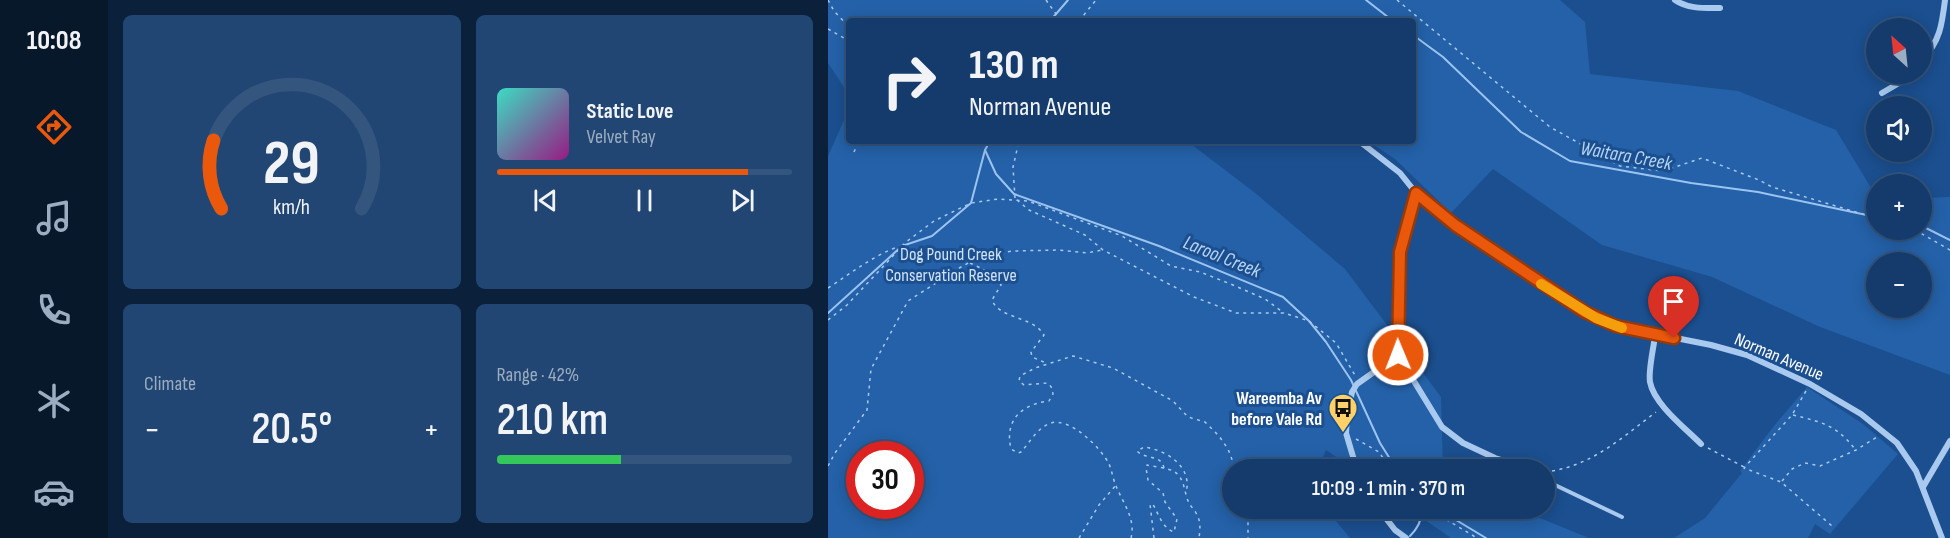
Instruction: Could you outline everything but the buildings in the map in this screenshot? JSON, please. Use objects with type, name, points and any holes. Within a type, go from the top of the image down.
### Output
[{"type":"street","points":[[1675,0],[1682,5],[1698,8],[1719,8]]},
{"type":"street","points":[[1932,48],[1939,36],[1945,0]]},
{"type":"street","points":[[1882,93],[1897,84]]},
{"type":"street","name":"Norman Avenue","points":[[1363,144],[1400,173],[1416,193],[1455,225],[1574,306],[1596,318],[1616,326],[1711,345],[1747,355],[1810,384],[1861,414],[1885,431],[1916,471],[1933,520],[1942,538]]},
{"type":"street","points":[[1416,193],[1400,252],[1398,355],[1442,428],[1463,443],[1499,459]]},
{"type":"street","points":[[1655,335],[1650,381],[1656,397],[1701,444]]},
{"type":"street","points":[[1353,459],[1346,433],[1351,395],[1358,384],[1398,355]]},
{"type":"street","points":[[1923,487],[1950,441]]},
{"type":"street","points":[[1386,519],[1395,530],[1406,538]]},
{"type":"lane","points":[[1555,485],[1622,517]]},
{"type":"path","points":[[828,0],[834,12],[846,24]]},
{"type":"path","points":[[1046,0],[1059,18]]},
{"type":"path","points":[[1081,18],[1096,0]]},
{"type":"path","points":[[1397,0],[1550,127],[1620,166],[1663,171],[1702,158],[1772,187],[1866,215]]},
{"type":"path","points":[[828,29],[846,39]]},
{"type":"path","points":[[854,152],[858,144]]},
{"type":"path","points":[[1017,144],[1013,168],[1014,194],[1016,199],[1029,210],[1085,235],[1102,250],[1194,297],[1236,313],[1284,313]]},
{"type":"path","points":[[828,320],[847,305],[903,244],[934,221],[971,203],[1016,199],[1028,201],[1122,236],[1171,266],[1200,272],[1233,285],[1264,299],[1284,313],[1309,321],[1336,343],[1358,384]]},
{"type":"path","points":[[1932,240],[1950,250]]},
{"type":"path","points":[[828,288],[862,264],[903,244]]},
{"type":"path","points":[[828,466],[867,410],[871,369],[908,301],[981,256],[1013,251],[1059,250],[1087,253],[1102,250]]},
{"type":"path","points":[[969,263],[995,274],[1001,285],[992,300],[993,305],[1033,324],[1042,332],[1044,335],[1031,352],[1032,357],[1047,364]]},
{"type":"path","points":[[1131,538],[1132,518],[1116,485],[1110,465],[1100,450],[1075,428],[1065,423],[1051,423],[1036,432],[1021,452],[1018,453],[1011,449],[1010,428],[1018,414],[1027,406],[1048,401],[1053,394],[1052,388],[1047,383],[1024,385],[1019,381],[1020,376],[1073,356],[1113,368],[1173,401],[1188,417],[1205,422],[1219,436],[1232,459]]},
{"type":"path","points":[[1744,468],[1792,415],[1810,384]]},
{"type":"path","points":[[1555,470],[1596,456],[1664,406]]},
{"type":"path","points":[[1792,415],[1823,423],[1843,434],[1856,450]]},
{"type":"path","points":[[1781,482],[1791,469],[1805,464],[1820,466],[1856,450],[1885,431]]},
{"type":"path","points":[[1346,433],[1379,452],[1384,459]]},
{"type":"path","points":[[1701,444],[1744,468],[1781,482],[1832,526]]},
{"type":"path","points":[[1164,469],[1164,464],[1159,459],[1144,457],[1137,451],[1144,447],[1150,448],[1167,453],[1176,461],[1182,467],[1185,476],[1188,487],[1186,496]]},
{"type":"path","points":[[1154,538],[1150,504],[1155,506],[1160,521],[1169,530],[1174,532],[1177,519],[1165,502],[1163,493],[1148,480],[1147,465],[1178,474],[1186,496],[1197,515],[1200,527],[1198,538]]},
{"type":"path","points":[[1079,538],[1099,505],[1116,485]]},
{"type":"path","points":[[1248,519],[1248,538]]},
{"type":"path","points":[[1445,519],[1477,538]]},
{"type":"green space","points":[[828,0],[1560,0],[1585,22],[1590,74],[1738,91],[1836,130],[1866,180],[1866,240],[1932,240],[1932,198],[1950,197],[1950,375],[1820,327],[1712,277],[1602,245],[1493,169],[1451,213],[1395,159],[1372,144],[1416,144],[1416,18],[846,18],[846,90],[828,63]]},
{"type":"green space","name":"Dog Pound Creek Conservation Reserve","points":[[846,116],[846,144],[1191,144],[1254,192],[1345,269],[1441,397],[1443,459],[1339,459],[1326,450],[1322,459],[1222,459],[1222,519],[1334,519],[1350,538],[828,538],[828,156]]},
{"type":"green space","points":[[1807,387],[1863,424],[1898,454],[1830,534],[1815,524],[1808,538],[1674,538],[1705,518],[1742,473],[1740,471],[1773,427]]},
{"type":"green space","points":[[1423,519],[1542,519],[1589,538],[1451,538]]},
{"type":"waterway","name":"Larool Creek","points":[[1053,18],[1068,0]]},
{"type":"waterway","name":"Waitara Creek","points":[[1366,0],[1389,18]]},
{"type":"waterway","name":"Waitara Creek","points":[[1416,37],[1443,57],[1521,132],[1570,161],[1691,183],[1758,192],[1866,215]]},
{"type":"waterway","name":"Larool Creek","points":[[988,144],[985,150],[996,174],[1014,194],[1159,246],[1283,297],[1309,321],[1326,342],[1351,380],[1380,443],[1390,459]]},
{"type":"waterway","points":[[828,313],[902,246],[932,236],[971,203],[985,150]]},
{"type":"waterway","name":"Waitara Creek","points":[[1932,231],[1950,240]]},
{"type":"waterway","points":[[1410,536],[1420,519]]},
{"type":"waterway","name":"Larool Creek","points":[[1454,519],[1486,538]]},
{"type":"slow traffic","points":[[1541,284],[1596,318],[1622,328]]},
{"type":"place","name":"Wareemba Av before Vale Rd","points":[[1343,434]]},
{"type":"route","points":[[1398,355],[1397,309],[1400,252],[1416,193],[1455,225],[1574,306],[1616,326],[1674,338]]}]
